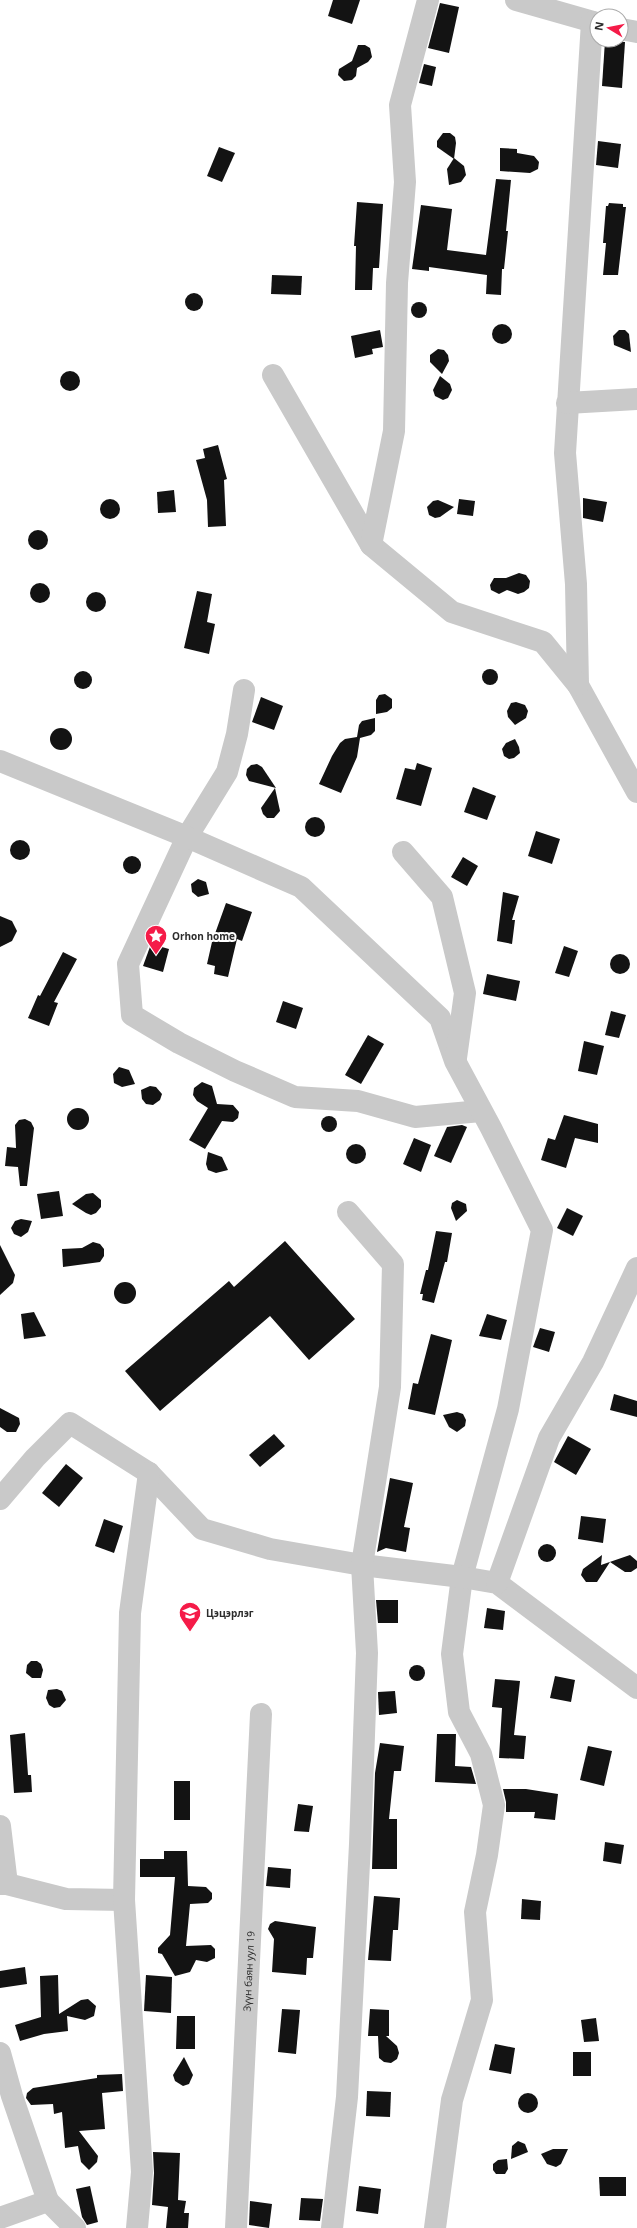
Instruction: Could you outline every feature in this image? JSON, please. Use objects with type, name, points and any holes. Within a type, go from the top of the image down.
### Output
[{"type":"street","points":[[371,545],[394,431],[397,283],[405,182],[400,105],[428,0]]},
{"type":"street","points":[[516,0],[589,21]]},
{"type":"street","points":[[578,685],[576,584],[564,453],[593,48]]},
{"type":"street","points":[[273,375],[371,545],[452,612],[543,642],[578,685],[637,792]]},
{"type":"street","points":[[567,403],[637,399]]},
{"type":"street","points":[[244,690],[237,734],[226,772],[187,837],[128,964],[132,1015],[193,1050],[295,1097],[358,1101],[415,1117],[481,1111]]},
{"type":"street","points":[[0,761],[187,837],[301,887],[440,1018],[455,1061],[542,1230],[508,1409],[462,1577],[452,1654],[459,1712],[481,1754],[494,1805],[475,1912],[482,2000],[452,2100],[435,2228]]},
{"type":"street","points":[[403,852],[442,897],[465,994],[455,1061]]},
{"type":"street","points":[[332,2228],[347,2097],[360,1844],[367,1653],[362,1565],[390,1387],[393,1264],[348,1212]]},
{"type":"street","points":[[497,1584],[548,1438],[592,1362],[637,1268]]},
{"type":"street","points":[[0,1500],[35,1458],[70,1424],[149,1473],[202,1528],[270,1549],[362,1565],[462,1577],[497,1584],[634,1684],[637,1688]]},
{"type":"street","points":[[137,2228],[142,2172],[124,1900],[130,1613],[149,1473]]},
{"type":"street","name":"Зүүн баян уул 19","points":[[236,2228],[261,1714]]},
{"type":"street","points":[[0,1826],[3,1884],[66,1899],[124,1900]]},
{"type":"street","points":[[0,2052],[12,2096],[48,2201],[75,2228]]},
{"type":"street","points":[[0,2218],[48,2201]]},
{"type":"building","points":[[333,0],[360,0],[352,24],[328,16]]},
{"type":"building","points":[[440,3],[459,7],[449,53],[428,48]]},
{"type":"building","points":[[358,45],[365,45],[370,48],[372,57],[368,62],[357,68],[356,76],[352,80],[344,81],[338,75],[339,69],[352,61]]},
{"type":"building","points":[[605,48],[625,48],[622,88],[602,86]]},
{"type":"building","points":[[424,64],[436,67],[432,86],[419,83]]},
{"type":"building","points":[[443,133],[450,133],[455,137],[456,143],[454,159],[437,147],[437,141]]},
{"type":"building","points":[[598,141],[621,144],[618,168],[596,165]]},
{"type":"building","points":[[219,147],[235,153],[222,182],[207,176]]},
{"type":"building","points":[[500,148],[517,149],[517,153],[534,156],[539,162],[538,169],[530,173],[500,171]]},
{"type":"building","points":[[454,158],[464,166],[466,175],[461,182],[449,185],[447,169]]},
{"type":"building","points":[[496,179],[511,180],[506,231],[508,231],[504,269],[502,269],[501,295],[486,294],[487,275],[429,267],[429,271],[412,269],[421,205],[452,209],[447,250],[486,255]]},
{"type":"building","points":[[357,202],[383,204],[379,268],[373,268],[372,290],[355,290],[356,246],[354,246]]},
{"type":"building","points":[[609,203],[623,204],[623,207],[626,207],[618,275],[603,275],[606,243],[603,243],[606,206],[608,206]]},
{"type":"building","points":[[272,275],[302,276],[301,295],[271,294]]},
{"type":"building","points":[[194,293],[200,296],[203,302],[200,308],[194,311],[188,308],[185,302],[188,296]]},
{"type":"building","points":[[416,302],[422,302],[427,307],[425,316],[422,318],[416,318],[411,313],[411,307]]},
{"type":"building","points":[[502,324],[509,327],[512,334],[509,341],[502,344],[495,341],[492,334],[495,327]]},
{"type":"building","points":[[380,330],[383,347],[372,349],[373,354],[355,358],[351,336]]},
{"type":"building","points":[[619,330],[625,330],[629,334],[631,352],[614,345],[613,336]]},
{"type":"building","points":[[438,349],[444,350],[448,355],[449,361],[442,374],[430,362],[430,355]]},
{"type":"building","points":[[70,371],[77,374],[80,381],[77,388],[70,391],[63,388],[60,381],[63,374]]},
{"type":"building","points":[[440,376],[450,384],[452,390],[448,398],[443,400],[435,396],[433,390]]},
{"type":"building","points":[[218,445],[227,479],[224,480],[226,526],[208,527],[207,500],[196,460],[205,458],[203,449]]},
{"type":"building","points":[[174,490],[176,512],[158,513],[157,492]]},
{"type":"building","points":[[583,498],[607,502],[603,522],[583,518]]},
{"type":"building","points":[[110,499],[117,502],[120,509],[117,516],[110,519],[103,516],[100,509],[103,502]]},
{"type":"building","points":[[459,499],[475,501],[473,516],[457,514]]},
{"type":"building","points":[[438,500],[454,507],[440,517],[435,518],[429,515],[427,507],[433,501]]},
{"type":"building","points":[[38,530],[45,533],[48,540],[45,547],[38,550],[31,547],[28,540],[31,533]]},
{"type":"building","points":[[519,573],[526,575],[530,581],[529,588],[524,592],[518,594],[507,590],[499,594],[491,590],[490,585],[494,578],[506,578]]},
{"type":"building","points":[[40,583],[47,586],[50,593],[47,600],[40,603],[33,600],[30,593],[33,586]]},
{"type":"building","points":[[197,591],[212,594],[207,622],[215,624],[209,654],[184,648]]},
{"type":"building","points":[[96,592],[103,595],[106,602],[103,609],[96,612],[89,609],[86,602],[89,595]]},
{"type":"building","points":[[490,669],[496,671],[498,677],[496,683],[490,685],[484,683],[482,677],[484,671]]},
{"type":"building","points":[[83,671],[89,674],[92,680],[89,686],[83,689],[77,686],[74,680],[77,674]]},
{"type":"building","points":[[385,694],[392,699],[392,708],[387,712],[376,714],[376,700],[379,695]]},
{"type":"building","points":[[261,697],[283,706],[274,730],[252,722]]},
{"type":"building","points":[[516,702],[525,705],[528,711],[526,718],[515,725],[508,717],[507,711],[511,703]]},
{"type":"building","points":[[375,718],[375,731],[371,735],[360,738],[357,757],[341,793],[319,784],[340,743],[345,739],[357,737],[359,725],[362,721]]},
{"type":"building","points":[[61,728],[69,731],[72,739],[69,747],[61,750],[53,747],[50,739],[53,731]]},
{"type":"building","points":[[515,739],[520,753],[514,758],[509,759],[504,756],[502,749],[506,743]]},
{"type":"building","points":[[417,763],[432,768],[421,806],[396,799],[405,768],[415,770]]},
{"type":"building","points":[[257,764],[262,767],[276,788],[249,781],[246,775],[247,769],[251,765]]},
{"type":"building","points":[[473,787],[496,796],[487,820],[464,812]]},
{"type":"building","points":[[275,788],[280,811],[274,818],[267,818],[263,814],[261,808]]},
{"type":"building","points":[[315,817],[322,820],[325,827],[322,834],[315,837],[308,834],[305,827],[308,820]]},
{"type":"building","points":[[536,831],[560,839],[552,864],[528,856]]},
{"type":"building","points":[[20,840],[27,843],[30,850],[27,857],[20,860],[13,857],[10,850],[13,843]]},
{"type":"building","points":[[132,856],[138,859],[141,865],[138,871],[132,874],[126,871],[123,865],[126,859]]},
{"type":"building","points":[[463,857],[478,866],[467,886],[451,877]]},
{"type":"building","points":[[198,879],[206,882],[209,894],[198,897],[192,892],[191,884]]},
{"type":"building","points":[[503,892],[519,896],[512,920],[515,920],[512,944],[497,941]]},
{"type":"building","points":[[226,903],[252,912],[242,941],[237,939],[228,977],[214,974],[215,966],[207,964],[212,942]]},
{"type":"building","points":[[0,916],[12,921],[17,931],[12,941],[0,947]]},
{"type":"building","points":[[151,944],[169,949],[163,972],[143,966]]},
{"type":"building","points":[[564,946],[578,951],[569,977],[555,973]]},
{"type":"building","points":[[63,952],[77,959],[54,1002],[58,1003],[49,1026],[28,1018],[38,995],[40,996]]},
{"type":"building","points":[[620,954],[627,957],[630,964],[627,971],[620,974],[613,971],[610,964],[613,957]]},
{"type":"building","points":[[487,974],[520,981],[516,1001],[483,994]]},
{"type":"building","points":[[283,1001],[303,1008],[296,1029],[276,1022]]},
{"type":"building","points":[[611,1011],[626,1015],[619,1038],[605,1035]]},
{"type":"building","points":[[368,1035],[384,1044],[361,1084],[345,1075]]},
{"type":"building","points":[[584,1041],[604,1046],[597,1075],[578,1071]]},
{"type":"building","points":[[119,1067],[129,1070],[135,1084],[122,1087],[114,1083],[113,1074]]},
{"type":"building","points":[[202,1082],[212,1086],[217,1104],[233,1105],[239,1112],[238,1118],[233,1122],[222,1121],[205,1149],[189,1140],[208,1108],[197,1101],[193,1095],[194,1088]]},
{"type":"building","points":[[150,1086],[156,1087],[162,1094],[160,1100],[153,1105],[146,1104],[142,1099],[141,1090]]},
{"type":"building","points":[[78,1108],[86,1111],[89,1119],[86,1127],[78,1130],[70,1127],[67,1119],[70,1111]]},
{"type":"building","points":[[564,1115],[598,1124],[598,1143],[575,1138],[566,1168],[541,1160],[548,1138],[555,1140]]},
{"type":"building","points":[[329,1116],[336,1121],[337,1124],[332,1131],[329,1132],[322,1127],[321,1124],[326,1117]]},
{"type":"building","points":[[25,1119],[31,1122],[34,1128],[27,1186],[20,1186],[18,1167],[5,1166],[7,1147],[16,1148],[15,1125],[19,1120]]},
{"type":"building","points":[[462,1125],[467,1127],[451,1163],[434,1156],[447,1127]]},
{"type":"building","points":[[414,1138],[431,1145],[421,1172],[403,1164]]},
{"type":"building","points":[[356,1144],[363,1147],[366,1154],[363,1161],[356,1164],[349,1161],[346,1154],[349,1147]]},
{"type":"building","points":[[208,1152],[222,1157],[228,1170],[216,1173],[208,1170],[206,1164]]},
{"type":"building","points":[[59,1191],[63,1216],[41,1219],[37,1194]]},
{"type":"building","points":[[93,1193],[101,1200],[101,1207],[96,1213],[91,1215],[72,1204],[86,1194]]},
{"type":"building","points":[[457,1200],[466,1204],[467,1211],[456,1221],[451,1208],[452,1203]]},
{"type":"building","points":[[567,1208],[583,1216],[573,1236],[557,1228]]},
{"type":"building","points":[[21,1219],[32,1221],[28,1232],[21,1237],[14,1234],[11,1228],[15,1221]]},
{"type":"building","points":[[436,1231],[452,1233],[447,1262],[445,1262],[434,1303],[422,1300],[423,1294],[420,1294],[426,1270],[428,1270]]},
{"type":"building","points":[[285,1241],[355,1319],[309,1360],[270,1316],[160,1411],[125,1371],[229,1281],[234,1287]]},
{"type":"building","points":[[93,1242],[100,1244],[104,1249],[104,1256],[100,1262],[63,1267],[62,1249],[82,1248]]},
{"type":"building","points":[[0,1245],[15,1275],[13,1283],[0,1295]]},
{"type":"building","points":[[125,1282],[133,1285],[136,1293],[133,1301],[125,1304],[117,1301],[114,1293],[117,1285]]},
{"type":"building","points":[[34,1312],[46,1336],[24,1339],[21,1314]]},
{"type":"building","points":[[487,1314],[507,1320],[501,1340],[479,1336]]},
{"type":"building","points":[[540,1328],[555,1332],[549,1352],[533,1347]]},
{"type":"building","points":[[431,1334],[452,1340],[435,1415],[408,1409],[413,1383],[418,1384]]},
{"type":"building","points":[[614,1394],[637,1401],[637,1417],[610,1410]]},
{"type":"building","points":[[0,1408],[19,1418],[20,1424],[16,1432],[7,1432],[0,1427]]},
{"type":"building","points":[[457,1412],[463,1414],[466,1420],[465,1426],[457,1432],[449,1427],[443,1415]]},
{"type":"building","points":[[274,1434],[285,1446],[260,1467],[249,1455]]},
{"type":"building","points":[[568,1436],[591,1449],[576,1475],[554,1462]]},
{"type":"building","points":[[66,1464],[83,1478],[59,1507],[42,1493]]},
{"type":"building","points":[[390,1478],[413,1483],[404,1527],[410,1528],[406,1552],[386,1548],[377,1552]]},
{"type":"building","points":[[581,1516],[606,1519],[603,1543],[578,1539]]},
{"type":"building","points":[[104,1519],[123,1526],[114,1553],[95,1546]]},
{"type":"building","points":[[543,1544],[551,1544],[556,1549],[554,1560],[551,1562],[543,1562],[538,1557],[538,1549]]},
{"type":"building","points":[[602,1555],[601,1565],[630,1555],[637,1561],[637,1568],[631,1572],[625,1572],[610,1562],[597,1582],[586,1582],[581,1575],[583,1569]]},
{"type":"building","points":[[376,1600],[398,1600],[398,1623],[378,1623]]},
{"type":"building","points":[[487,1608],[505,1611],[503,1630],[484,1628]]},
{"type":"building","points":[[31,1661],[37,1661],[41,1664],[43,1670],[41,1678],[32,1678],[26,1673],[27,1665]]},
{"type":"building","points":[[417,1665],[423,1667],[425,1673],[423,1679],[417,1681],[411,1679],[409,1673],[411,1667]]},
{"type":"building","points":[[555,1676],[575,1680],[571,1702],[550,1698]]},
{"type":"building","points":[[495,1679],[520,1681],[514,1735],[526,1736],[524,1759],[499,1758],[502,1708],[492,1707]]},
{"type":"building","points":[[57,1689],[62,1691],[66,1700],[60,1707],[54,1708],[49,1705],[46,1698],[48,1690]]},
{"type":"building","points":[[395,1691],[397,1713],[379,1715],[378,1692]]},
{"type":"building","points":[[25,1733],[28,1775],[31,1775],[32,1792],[14,1793],[10,1735]]},
{"type":"building","points":[[437,1734],[456,1734],[455,1766],[471,1767],[476,1784],[435,1782]]},
{"type":"building","points":[[380,1743],[404,1746],[401,1771],[394,1771],[389,1819],[397,1819],[397,1869],[372,1869],[375,1773]]},
{"type":"building","points":[[588,1746],[612,1751],[604,1786],[580,1780]]},
{"type":"building","points":[[174,1781],[190,1781],[190,1820],[174,1820]]},
{"type":"building","points":[[503,1789],[526,1789],[558,1794],[555,1820],[534,1818],[535,1812],[506,1812],[506,1802]]},
{"type":"building","points":[[298,1804],[313,1806],[309,1832],[294,1831]]},
{"type":"building","points":[[605,1842],[624,1845],[621,1864],[603,1861]]},
{"type":"building","points":[[164,1851],[187,1851],[188,1886],[206,1887],[212,1893],[212,1899],[208,1903],[190,1904],[186,1946],[211,1945],[215,1949],[215,1958],[207,1962],[196,1960],[190,1972],[175,1976],[162,1954],[158,1953],[158,1948],[170,1935],[175,1877],[140,1877],[140,1859],[164,1859]]},
{"type":"building","points":[[268,1867],[291,1869],[290,1888],[266,1886]]},
{"type":"building","points":[[374,1896],[400,1898],[398,1930],[393,1930],[391,1961],[368,1960]]},
{"type":"building","points":[[522,1899],[541,1901],[540,1920],[521,1919]]},
{"type":"building","points":[[275,1921],[316,1927],[313,1958],[307,1958],[306,1975],[272,1972],[274,1939],[268,1929],[270,1924]]},
{"type":"building","points":[[25,1967],[27,1984],[0,1988],[0,1971]]},
{"type":"building","points":[[58,1975],[59,2014],[81,2000],[88,1999],[96,2006],[94,2016],[85,2020],[67,2016],[68,2031],[44,2034],[20,2041],[15,2025],[41,2017],[40,1976]]},
{"type":"building","points":[[146,1975],[172,1977],[171,2013],[144,2011]]},
{"type":"building","points":[[282,2009],[300,2010],[296,2054],[278,2052]]},
{"type":"building","points":[[370,2009],[389,2010],[389,2036],[386,2036],[397,2046],[399,2053],[397,2059],[391,2063],[384,2062],[379,2058],[378,2036],[368,2036]]},
{"type":"building","points":[[177,2016],[195,2016],[195,2049],[176,2049]]},
{"type":"building","points":[[596,2018],[599,2041],[584,2042],[581,2020]]},
{"type":"building","points":[[495,2044],[515,2048],[511,2074],[489,2070]]},
{"type":"building","points":[[573,2052],[591,2052],[591,2076],[573,2076]]},
{"type":"building","points":[[184,2057],[193,2075],[189,2084],[183,2086],[175,2081],[173,2075]]},
{"type":"building","points":[[122,2074],[123,2091],[102,2093],[105,2129],[79,2131],[98,2156],[97,2162],[89,2170],[81,2162],[78,2146],[65,2148],[62,2112],[54,2114],[53,2104],[31,2105],[26,2098],[27,2093],[33,2088],[97,2078],[97,2075]]},
{"type":"building","points":[[367,2091],[391,2092],[390,2117],[366,2116]]},
{"type":"building","points":[[528,2093],[535,2096],[538,2103],[535,2110],[528,2113],[521,2110],[518,2103],[521,2096]]},
{"type":"building","points":[[518,2141],[525,2144],[528,2152],[511,2159],[512,2146]]},
{"type":"building","points":[[553,2149],[568,2149],[561,2164],[556,2167],[547,2164],[541,2154]]},
{"type":"building","points":[[153,2152],[180,2153],[178,2200],[186,2201],[184,2213],[189,2213],[188,2228],[166,2228],[168,2207],[152,2205],[154,2173]]},
{"type":"building","points":[[507,2159],[508,2169],[505,2174],[496,2174],[493,2170],[493,2164],[498,2160]]},
{"type":"building","points":[[599,2177],[626,2177],[626,2196],[600,2196]]},
{"type":"building","points":[[90,2186],[98,2222],[87,2225],[82,2217],[76,2189]]},
{"type":"building","points":[[359,2186],[381,2189],[378,2214],[356,2211]]},
{"type":"building","points":[[301,2198],[323,2199],[320,2221],[299,2220]]},
{"type":"building","points":[[250,2201],[272,2204],[269,2228],[249,2225]]},
{"type":"place","name":"Orhon home","points":[[156,956]]},
{"type":"place","name":"Цэцэрлэг","points":[[190,1632]]}]
